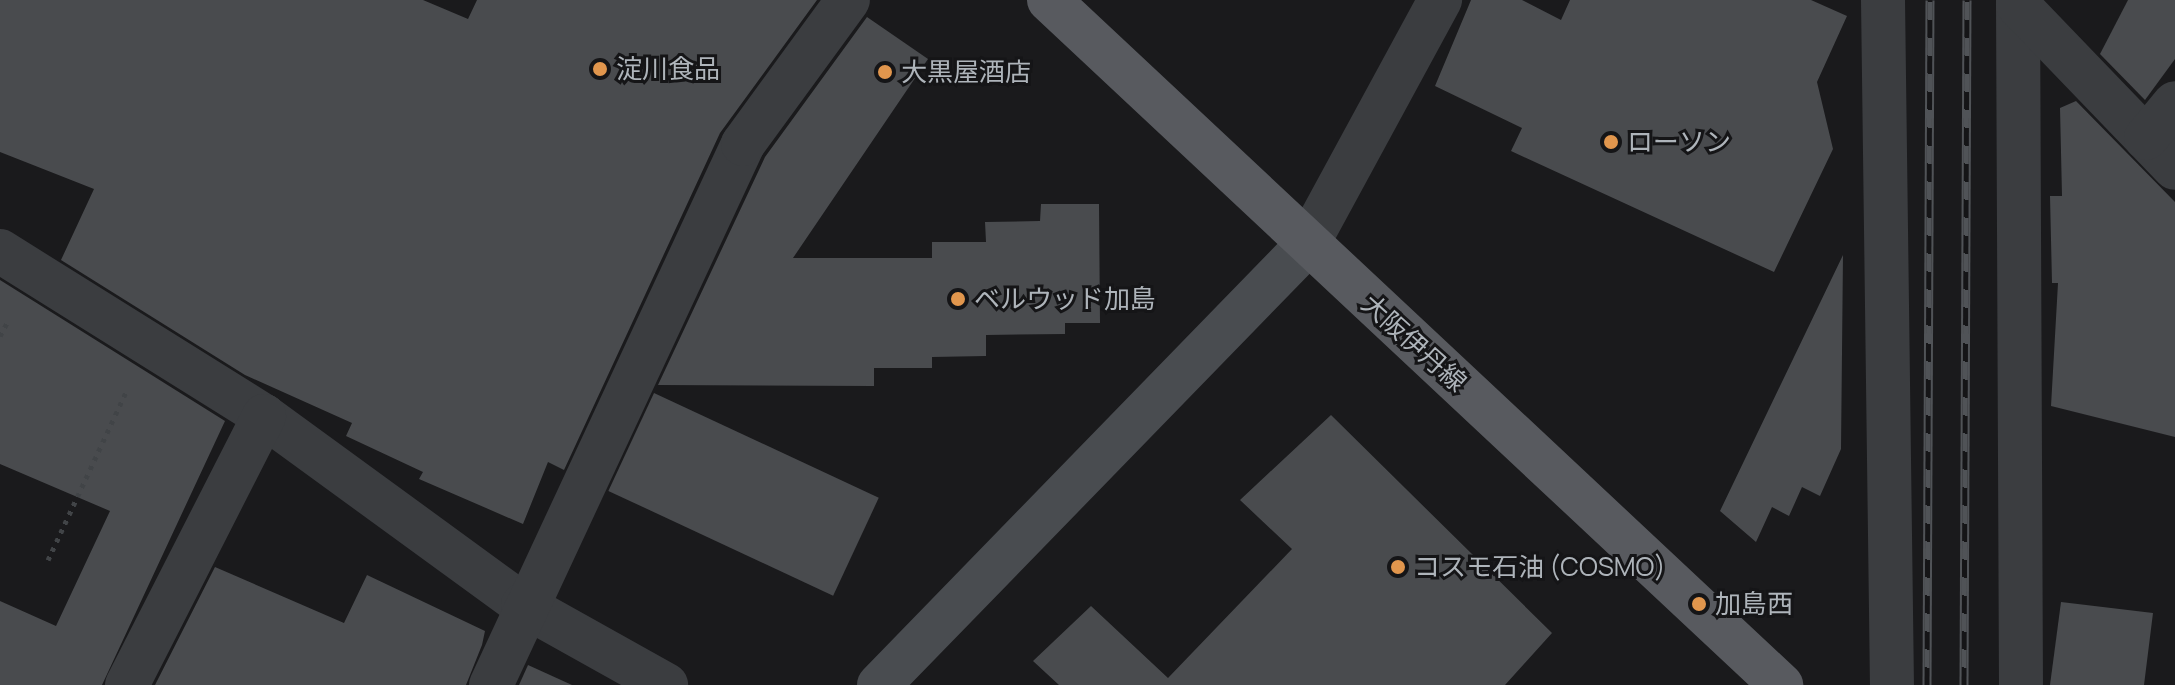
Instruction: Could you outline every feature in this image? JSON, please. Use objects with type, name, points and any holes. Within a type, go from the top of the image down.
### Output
[{"type":"main road","name":"大阪伊丹線","points":[[1049,0],[1307,245],[1781,685]]},
{"type":"street","points":[[491,685],[523,605],[743,144],[848,0]]},
{"type":"street","points":[[879,685],[1307,245],[1440,0]]},
{"type":"street","points":[[1883,0],[1892,685]]},
{"type":"street","points":[[2018,2],[2161,153]]},
{"type":"street","points":[[2018,2],[2021,685]]},
{"type":"street","points":[[2161,153],[2175,103]]},
{"type":"street","points":[[0,251],[264,416],[523,605],[666,685]]},
{"type":"street","points":[[127,685],[264,416]]},
{"type":"path","points":[[48,560],[149,344]]},
{"type":"building","points":[[0,0],[423,0],[468,19],[477,0],[817,0],[720,133],[564,470],[548,462],[523,524],[419,479],[423,472],[346,436],[352,423],[245,375],[61,260],[94,189],[0,152]]},
{"type":"building","points":[[1471,0],[1522,0],[1561,20],[1570,0],[1811,0],[1847,16],[1817,82],[1833,149],[1774,272],[1511,151],[1522,128],[1435,86]]},
{"type":"building","points":[[2128,0],[2175,0],[2175,59],[2145,100],[2100,54]]},
{"type":"building","points":[[867,17],[928,59],[793,258],[932,258],[932,242],[986,242],[985,222],[1040,221],[1041,204],[1099,204],[1100,323],[1065,323],[1065,334],[986,335],[986,356],[932,357],[932,368],[874,368],[874,386],[658,385],[765,157]]},
{"type":"building","points":[[2076,101],[2175,202],[2175,437],[2051,406],[2058,283],[2052,283],[2050,196],[2062,196],[2060,108]]},
{"type":"building","points":[[1843,255],[1841,449],[1820,496],[1802,487],[1789,516],[1772,507],[1756,542],[1720,511]]},
{"type":"building","points":[[0,280],[225,421],[102,685],[0,685],[0,601],[56,626],[110,511],[0,464]]},
{"type":"building","points":[[654,393],[879,498],[833,596],[608,491]]},
{"type":"building","points":[[1331,415],[1552,633],[1505,685],[1059,685],[1033,661],[1091,606],[1168,678],[1292,549],[1240,500]]},
{"type":"building","points":[[215,567],[344,623],[367,575],[485,631],[482,645],[466,685],[155,685]]},
{"type":"building","points":[[2061,602],[2153,613],[2144,685],[2050,685]]},
{"type":"building","points":[[528,665],[572,685],[519,685]]},
{"type":"railway","points":[[1927,685],[1930,0]]},
{"type":"railway","points":[[1964,685],[1967,0]]},
{"type":"place","name":"淀川食品","points":[[600,69]]},
{"type":"place","name":"大黒屋酒店","points":[[885,72]]},
{"type":"place","name":"ローソン","points":[[1611,142]]},
{"type":"place","name":"ベルウッド加島","points":[[958,299]]},
{"type":"place","name":"コスモ石油 (COSMO)","points":[[1398,567]]},
{"type":"place","name":"加島西","points":[[1699,604]]}]
